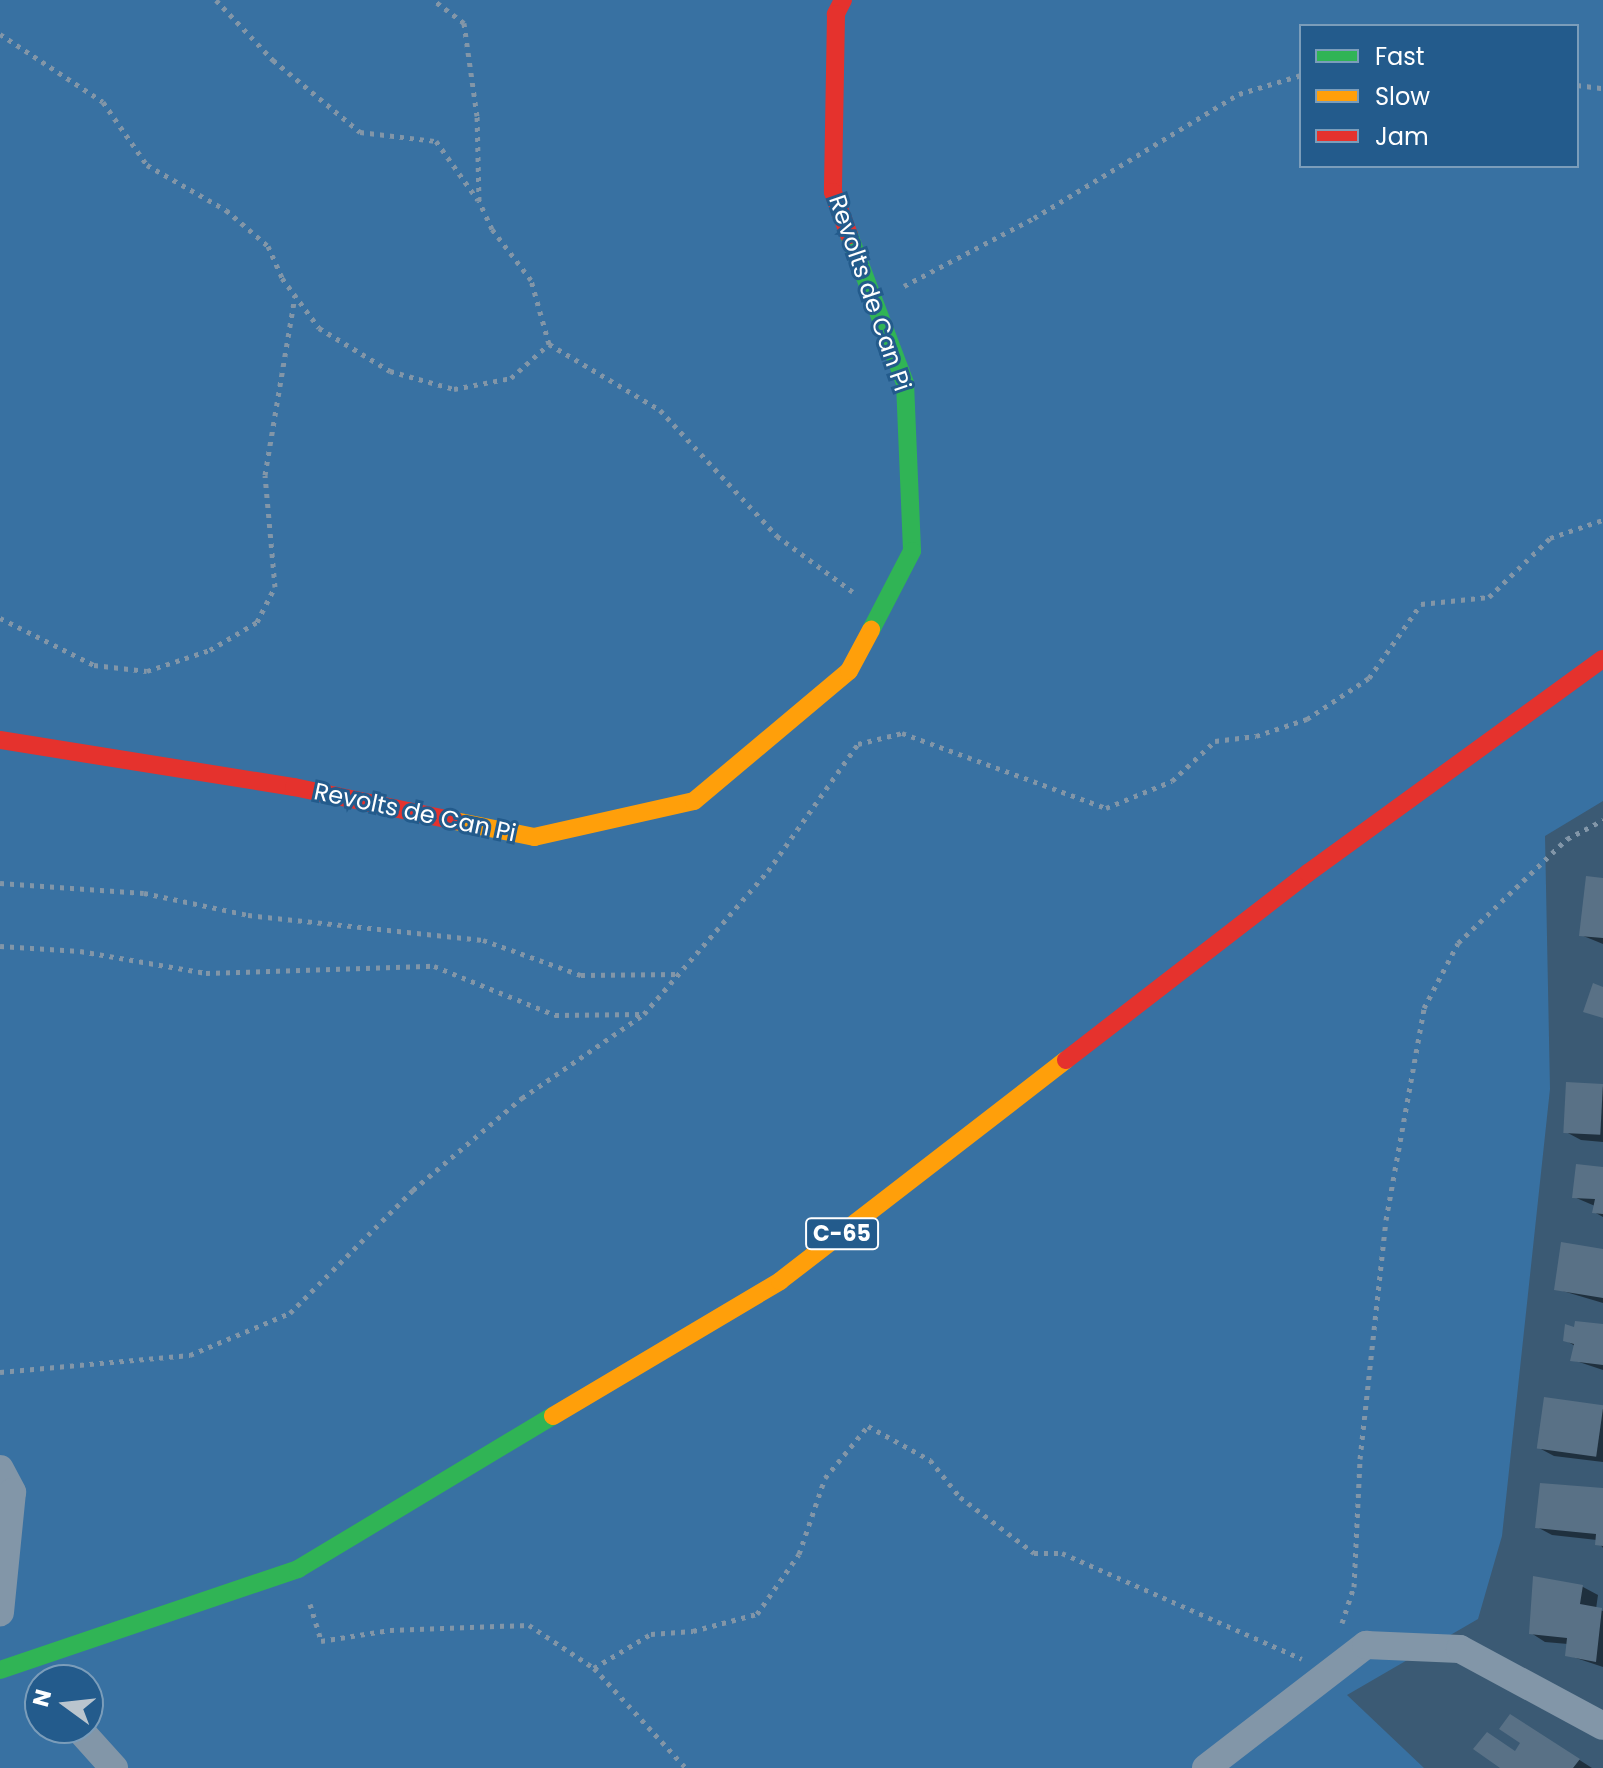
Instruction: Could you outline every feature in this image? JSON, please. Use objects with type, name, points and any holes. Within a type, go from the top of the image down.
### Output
[{"type":"main road","name":"Revolts de Can Pi","points":[[0,740],[294,787],[534,837],[694,801],[849,671],[912,551],[905,383],[833,192],[836,14],[843,0]]},
{"type":"main road","name":"C-65","points":[[10,1667],[298,1569],[780,1281],[1308,873],[1603,659]]},
{"type":"street","points":[[0,1469],[12,1492],[0,1612]]},
{"type":"street","points":[[1206,1768],[1327,1671],[1366,1645],[1460,1649],[1603,1726]]},
{"type":"street","points":[[92,1744],[114,1768]]},
{"type":"path","points":[[216,0],[273,60],[360,132],[436,141],[479,201],[492,229],[531,280],[549,344],[660,410],[777,536],[880,611]]},
{"type":"path","points":[[434,0],[464,23],[477,116],[479,201]]},
{"type":"path","points":[[0,34],[103,102],[147,165],[226,210],[268,246],[295,295],[319,328],[390,371],[454,389],[511,378],[549,344]]},
{"type":"path","points":[[875,302],[1034,218],[1239,94],[1299,76]]},
{"type":"path","points":[[1579,85],[1603,88]]},
{"type":"path","points":[[0,618],[94,665],[147,671],[210,650],[257,622],[275,587],[265,475],[295,295]]},
{"type":"path","points":[[0,1372],[190,1355],[290,1313],[413,1190],[498,1118],[644,1014],[768,871],[858,744],[902,733],[1106,808],[1172,781],[1215,741],[1256,736],[1307,719],[1369,678],[1421,604],[1489,597],[1550,538],[1603,520]]},
{"type":"path","points":[[594,1668],[651,1634],[693,1631],[757,1614],[799,1554],[825,1478],[868,1426],[930,1460],[960,1497],[1034,1553],[1062,1553],[1250,1631],[1327,1671],[1354,1587],[1360,1459],[1386,1220],[1424,1008],[1458,943],[1567,839],[1603,820]]},
{"type":"path","points":[[0,883],[144,893],[248,915],[483,940],[581,975],[680,974]]},
{"type":"path","points":[[0,946],[80,951],[206,973],[434,966],[555,1015],[644,1014]]},
{"type":"path","points":[[298,1569],[321,1641],[390,1630],[529,1625],[594,1668],[686,1768]]},
{"type":"shaded area","points":[[0,0],[1603,0],[1603,801],[1545,836],[1550,1089],[1502,1536],[1478,1619],[1347,1695],[1424,1768],[0,1768]]},
{"type":"building","points":[[1586,876],[1603,878],[1603,938],[1579,936]]},
{"type":"building","points":[[1593,983],[1603,987],[1603,1018],[1583,1012]]},
{"type":"building","points":[[1566,1082],[1603,1084],[1600,1135],[1563,1133]]},
{"type":"building","points":[[1576,1164],[1603,1167],[1603,1214],[1592,1213],[1595,1199],[1572,1198]]},
{"type":"building","points":[[1561,1242],[1603,1249],[1603,1298],[1554,1290]]},
{"type":"building","points":[[1575,1321],[1603,1324],[1603,1365],[1570,1361],[1574,1344],[1563,1341],[1565,1324],[1574,1327]]},
{"type":"building","points":[[1544,1397],[1603,1405],[1596,1457],[1537,1448]]},
{"type":"building","points":[[1540,1483],[1603,1488],[1603,1546],[1595,1545],[1596,1534],[1535,1528]]},
{"type":"building","points":[[1533,1576],[1583,1585],[1580,1604],[1602,1608],[1596,1662],[1565,1656],[1567,1638],[1529,1634]]},
{"type":"building","points":[[1510,1714],[1580,1759],[1573,1768],[1500,1768],[1473,1749],[1487,1732],[1515,1751],[1520,1743],[1499,1729]]},
{"type":"traffic: fast","points":[[849,235],[905,383],[912,551],[871,630]]},
{"type":"traffic: fast","points":[[0,1670],[298,1569],[553,1416]]},
{"type":"traffic: slow","points":[[455,821],[534,837],[694,801],[849,671],[871,630]]},
{"type":"traffic: slow","points":[[553,1416],[780,1281],[1066,1060]]},
{"type":"traffic: jam","points":[[843,0],[836,14],[833,192],[849,235]]},
{"type":"traffic: jam","points":[[1066,1060],[1308,873],[1603,659]]},
{"type":"traffic: jam","points":[[0,740],[294,787],[455,821]]}]
